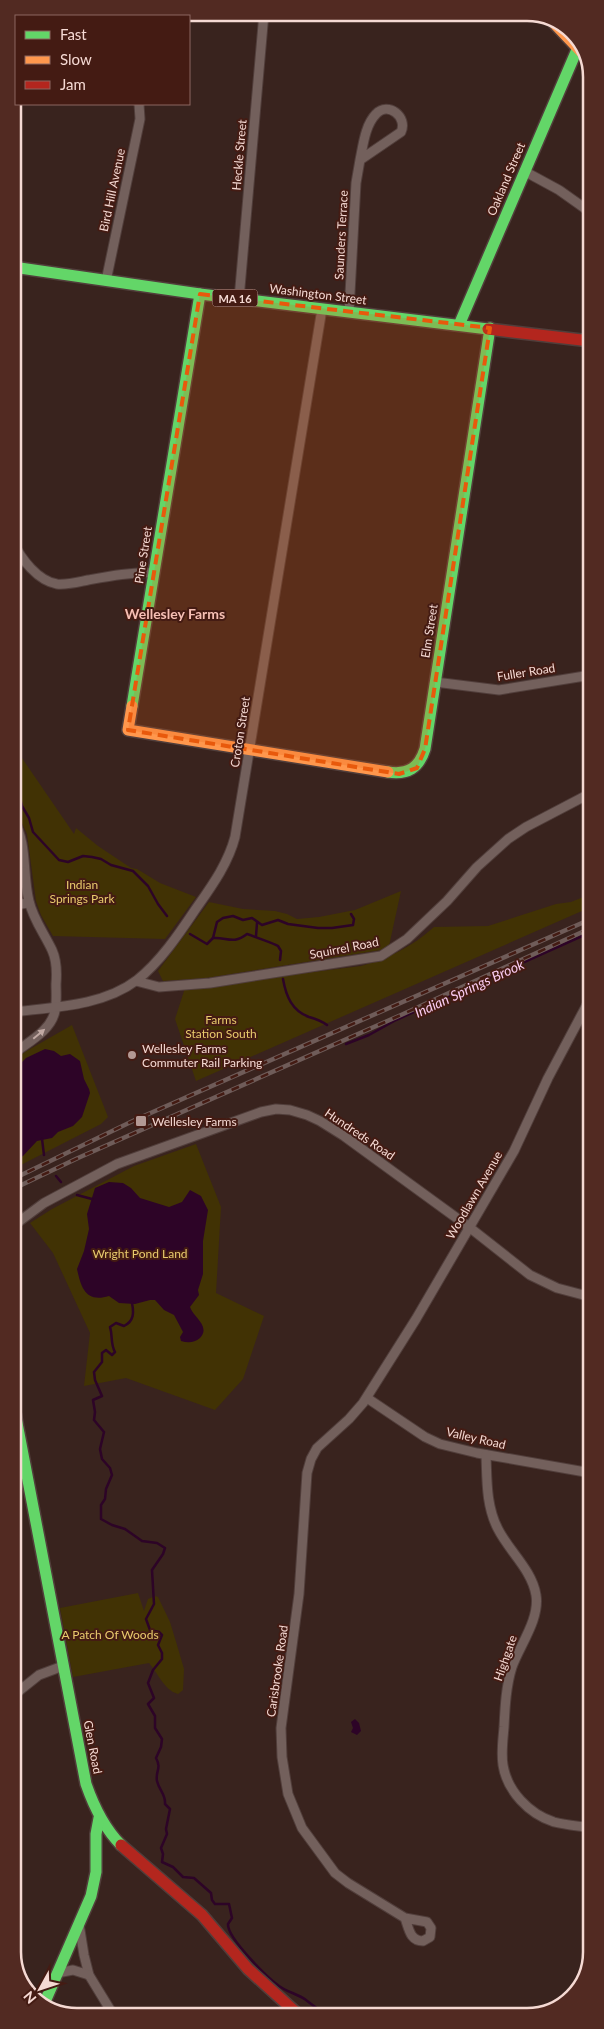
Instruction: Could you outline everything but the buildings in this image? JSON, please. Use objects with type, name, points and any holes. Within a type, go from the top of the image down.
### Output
[{"type":"main road","name":"Oakland Street","points":[[459,325],[576,51]]},
{"type":"main road","name":"Washington Street","points":[[21,268],[200,294],[583,340]]},
{"type":"main road","name":"Pine Street","points":[[200,294],[128,730],[249,751]]},
{"type":"main road","name":"Elm Street","points":[[249,751],[399,774],[409,773],[417,768],[422,760],[490,328]]},
{"type":"main road","name":"Glen Road","points":[[21,1463],[86,1784],[99,1818],[120,1846],[200,1913],[253,1974],[291,2008]]},
{"type":"main road","points":[[46,1998],[94,1885],[96,1834],[99,1818]]},
{"type":"street","name":"Heckle Street","points":[[240,299],[263,21]]},
{"type":"street","name":"Bird Hill Avenue","points":[[106,281],[140,119],[139,105]]},
{"type":"street","name":"Saunders Terrace","points":[[349,312],[357,177],[360,160],[367,133],[376,114],[382,110],[389,109],[398,114],[403,123],[401,132],[360,160]]},
{"type":"street","points":[[524,171],[559,190],[583,207]]},
{"type":"street","name":"Croton Street","points":[[21,1011],[56,1007],[103,997],[122,990],[136,981],[151,967],[179,932],[227,859],[235,837],[322,308]]},
{"type":"street","points":[[21,553],[32,568],[43,578],[54,583],[65,584],[128,574],[154,573]]},
{"type":"street","name":"Fuller Road","points":[[435,682],[494,690],[583,676]]},
{"type":"street","name":"Squirrel Road","points":[[136,981],[151,986],[163,987],[210,982],[381,956],[407,939],[447,901],[476,867],[513,835],[583,797]]},
{"type":"street","points":[[21,838],[29,903],[34,918],[55,960],[56,1007],[53,1018],[46,1027],[21,1047]]},
{"type":"street","points":[[21,878],[24,872]]},
{"type":"street","points":[[21,904],[29,903]]},
{"type":"street","name":"Woodlawn Avenue","points":[[367,1398],[416,1319],[514,1151],[548,1078],[583,1012]]},
{"type":"street","name":"Hundreds Road","points":[[21,1220],[44,1203],[121,1163],[261,1112],[283,1109],[307,1114],[329,1126],[469,1227],[511,1262],[535,1278],[561,1290],[583,1295]]},
{"type":"street","name":"Valley Road","points":[[367,1398],[435,1442],[486,1455],[583,1472]]},
{"type":"street","name":"Carisbrooke Road","points":[[367,1398],[349,1419],[317,1448],[308,1470],[305,1491],[299,1599],[281,1728],[282,1757],[285,1782],[291,1804],[302,1828],[322,1858],[343,1880],[405,1918]]},
{"type":"street","name":"Highgate","points":[[486,1455],[488,1499],[492,1516],[502,1537],[521,1563],[536,1596],[533,1618],[508,1680],[502,1750],[504,1769],[512,1789],[535,1812],[553,1822],[583,1827]]},
{"type":"street","points":[[21,1689],[39,1675],[63,1666]]},
{"type":"street","points":[[79,1924],[89,1974],[109,2008]]},
{"type":"street","points":[[57,1974],[73,1970],[89,1974]]},
{"type":"highlighted area","points":[[200,294],[490,328],[425,749],[417,768],[399,774],[128,730]]},
{"type":"green space","name":"Indian Springs Park","points":[[21,757],[74,834],[76,828],[98,846],[131,868],[137,869],[160,883],[196,897],[165,939],[53,936],[41,915],[36,901],[27,834],[21,821]]},
{"type":"green space","points":[[401,891],[389,946],[381,950],[206,978],[163,981],[158,971],[209,902],[243,909],[275,911],[297,919],[355,910]]},
{"type":"green space","name":"Farms Station South","points":[[583,897],[583,911],[196,1081],[175,1019],[185,988],[361,966],[381,960],[400,951],[434,927],[488,926],[556,904],[571,902]]},
{"type":"green space","points":[[72,1025],[108,1117],[101,1124],[21,1165],[21,1055]]},
{"type":"green space","name":"Wright Pond Land","points":[[196,1144],[221,1207],[216,1293],[264,1316],[243,1379],[215,1410],[126,1378],[84,1386],[90,1333],[53,1253],[30,1223],[52,1209],[134,1166]]},
{"type":"green space","name":"A Patch Of Woods","points":[[138,1593],[144,1611],[148,1599],[155,1596],[158,1597],[170,1622],[184,1669],[183,1690],[178,1694],[165,1685],[149,1663],[73,1677],[60,1608]]},
{"type":"shaded area","points":[[45,1049],[54,1051],[61,1056],[70,1054],[80,1061],[84,1079],[90,1093],[82,1117],[73,1126],[58,1132],[52,1138],[37,1141],[21,1157],[21,1063],[26,1058]]},
{"type":"shaded area","points":[[109,1182],[123,1183],[131,1188],[140,1198],[169,1207],[182,1202],[190,1190],[201,1196],[208,1210],[203,1241],[203,1274],[198,1290],[199,1295],[190,1307],[204,1330],[198,1340],[191,1342],[181,1341],[180,1337],[183,1332],[174,1315],[164,1310],[155,1300],[135,1304],[119,1303],[109,1296],[101,1298],[90,1296],[83,1288],[77,1269],[84,1251],[89,1229],[87,1214],[95,1188]]},
{"type":"shaded area","points":[[355,1719],[359,1723],[361,1731],[357,1735],[351,1732],[353,1728],[351,1722]]},
{"type":"waterway","name":"Indian Springs Brook","points":[[21,802],[33,832],[59,860],[68,862],[83,856],[92,857],[133,871],[148,886],[167,916]]},
{"type":"waterway","points":[[213,938],[217,922],[223,918],[233,916],[243,920],[252,918],[262,925],[278,920],[288,924],[332,928],[353,925],[354,919],[351,914]]},
{"type":"waterway","points":[[256,936],[257,923]]},
{"type":"waterway","name":"Indian Springs Brook","points":[[190,934],[207,944],[213,938],[234,940],[247,934],[278,946],[281,951],[280,960]]},
{"type":"waterway","name":"Indian Springs Brook","points":[[346,1044],[583,936]]},
{"type":"waterway","name":"Indian Springs Brook","points":[[283,979],[288,997],[294,1007],[303,1014],[327,1025]]},
{"type":"waterway","points":[[42,1139],[44,1155]]},
{"type":"waterway","points":[[56,1176],[61,1182]]},
{"type":"waterway","points":[[77,1195],[92,1199]]},
{"type":"waterway","points":[[132,1303],[133,1313],[130,1322],[124,1326],[116,1323],[110,1327],[115,1352],[112,1355],[106,1350],[102,1353],[102,1362],[94,1372],[95,1380],[102,1396],[93,1400],[94,1420],[104,1432],[100,1449],[102,1459],[110,1468],[112,1475],[106,1489],[105,1499],[101,1505],[101,1519],[125,1529],[142,1541],[157,1543],[165,1548],[152,1570],[154,1604],[146,1619],[150,1630],[159,1632],[162,1635],[158,1645],[162,1653],[162,1659],[153,1670],[148,1683],[154,1698],[148,1704],[155,1716],[155,1728],[162,1739],[156,1758],[158,1765],[157,1781],[165,1804],[170,1809],[166,1829],[167,1834],[161,1848],[163,1854],[162,1862],[173,1867],[183,1877],[194,1878],[211,1893],[215,1904],[229,1904],[232,1918],[228,1924],[229,1930],[249,1957],[279,1986],[303,1998],[317,2008]]},
{"type":"railway","points":[[21,1175],[137,1119],[583,923]]},
{"type":"railway","points":[[21,1185],[583,932]]},
{"type":"traffic: fast","points":[[459,325],[576,51]]},
{"type":"traffic: fast","points":[[21,268],[200,294],[488,329]]},
{"type":"traffic: fast","points":[[132,706],[200,294]]},
{"type":"traffic: fast","points":[[388,772],[395,773],[412,769],[420,761],[425,749],[490,328]]},
{"type":"traffic: fast","points":[[21,1444],[86,1784],[100,1817],[109,1832],[121,1845]]},
{"type":"traffic: fast","points":[[46,1998],[91,1896],[96,1872],[96,1834],[99,1818]]},
{"type":"traffic: slow","points":[[132,706],[128,730],[388,772]]},
{"type":"traffic: jam","points":[[488,329],[583,340]]},
{"type":"traffic: jam","points":[[121,1845],[202,1915],[248,1969],[291,2008]]},
{"type":"place","name":"Wellesley Farms Commuter Rail Parking","points":[[132,1055]]},
{"type":"place","name":"Wellesley Farms","points":[[141,1121]]},
{"type":"district","name":"Wellesley Farms","points":[[175,613]]}]
